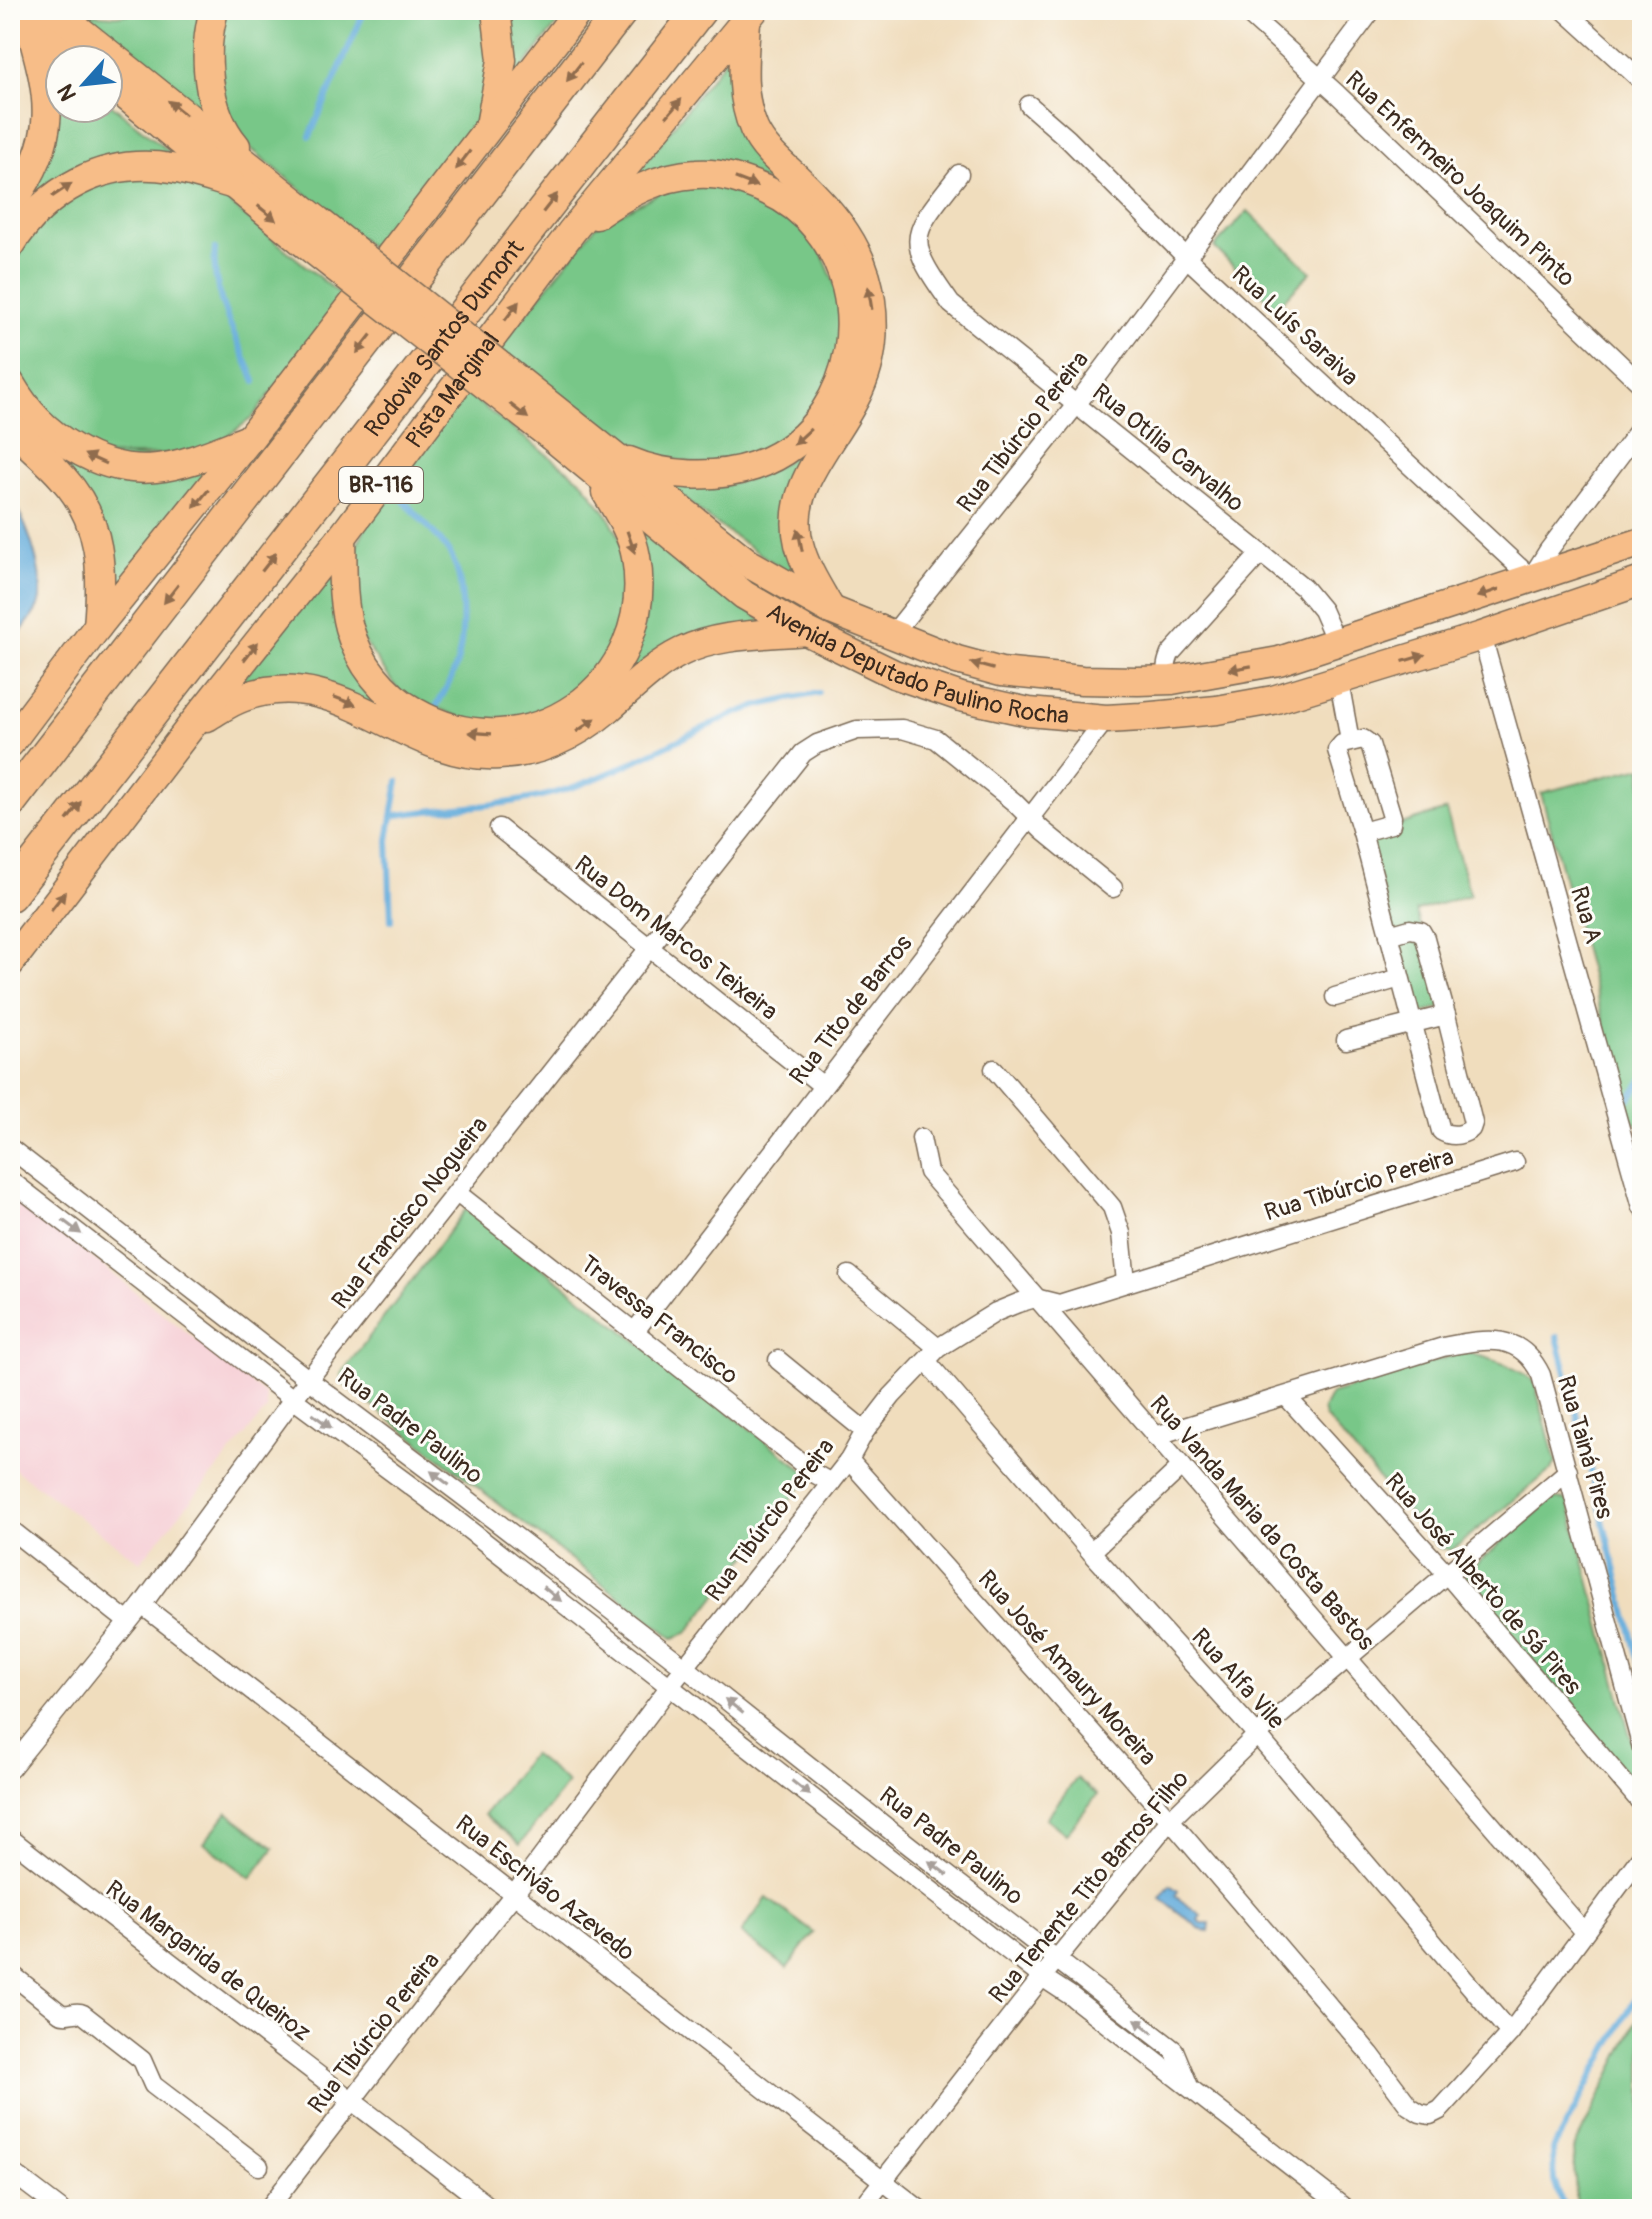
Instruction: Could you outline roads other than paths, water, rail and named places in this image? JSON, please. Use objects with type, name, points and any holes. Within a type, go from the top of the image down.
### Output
[{"type":"highway","points":[[10,802],[622,10]]},
{"type":"highway","name":"Rodovia Santos Dumont","points":[[10,895],[700,10]]},
{"type":"main road","points":[[214,10],[208,43],[209,79],[220,121],[230,139],[310,231]]},
{"type":"main road","points":[[490,126],[502,60],[496,10]]},
{"type":"main road","points":[[10,743],[98,626],[250,438],[579,10]]},
{"type":"main road","points":[[32,14],[260,174]]},
{"type":"main road","points":[[32,14],[63,44]]},
{"type":"main road","points":[[10,206],[33,170],[47,127],[44,78],[32,14]]},
{"type":"main road","points":[[750,16],[743,83],[755,130],[779,161],[847,232],[866,277],[871,300],[873,338],[865,374],[844,419],[808,474],[796,521],[799,544],[810,575],[831,610]]},
{"type":"main road","name":"Pista Marginal","points":[[10,963],[192,725],[342,537],[572,231],[750,16]]},
{"type":"main road","points":[[124,94],[231,184],[310,231]]},
{"type":"main road","points":[[10,246],[38,208],[58,192],[79,179],[106,171],[143,165],[163,167],[231,184]]},
{"type":"main road","points":[[342,537],[343,595],[350,628],[360,654],[376,680],[393,698],[429,720],[460,732],[487,735],[536,728],[573,709],[602,684],[625,649],[632,625],[636,605],[636,557],[601,462],[685,473],[725,473],[774,459],[804,437],[832,401],[848,357],[852,334],[851,309],[835,258],[807,217],[779,196],[736,178],[694,174],[665,179],[634,191],[572,231]]},
{"type":"main road","name":"Avenida Deputado Paulino Rocha","points":[[310,231],[601,462],[744,595],[806,631],[894,674],[961,697],[1029,712],[1106,719],[1217,710],[1273,700],[1339,681],[1642,581]]},
{"type":"main road","points":[[10,383],[25,407],[46,430],[87,456],[114,467],[152,469],[177,465],[250,438]]},
{"type":"main road","points":[[10,425],[65,480],[95,530],[102,574],[98,626]]},
{"type":"main road","name":"Avenida Deputado Paulino Rocha","points":[[601,462],[748,563],[831,610],[957,660],[1001,672],[1082,680],[1172,680],[1279,661],[1642,542]]},
{"type":"main road","points":[[192,725],[245,696],[274,690],[302,692],[349,702],[443,748],[479,755],[514,754],[540,748],[574,733],[608,709],[656,666],[695,645],[728,638],[806,631]]},
{"type":"street","name":"Rua Enfermeiro Joaquim Pinto","points":[[1244,10],[1642,385]]},
{"type":"street","points":[[1186,257],[1372,10]]},
{"type":"street","points":[[1564,10],[1642,81]]},
{"type":"street","name":"Rua Luís Saraiva","points":[[1029,105],[1068,139],[1186,257],[1531,578]]},
{"type":"street","name":"Rua Otília Carvalho","points":[[959,174],[923,222],[918,234],[921,261],[951,304],[1303,587],[1322,610],[1337,644]]},
{"type":"street","name":"Rua Tibúrcio Pereira","points":[[893,634],[1076,405],[1186,257]]},
{"type":"street","points":[[1531,578],[1642,426]]},
{"type":"street","points":[[1172,680],[1166,666],[1170,654],[1261,553]]},
{"type":"street","name":"Rua A","points":[[1482,636],[1642,1207]]},
{"type":"street","points":[[1339,681],[1350,741]]},
{"type":"street","name":"Rua Tito de Barros","points":[[635,1331],[1106,719]]},
{"type":"street","name":"Rua Francisco Nogueira","points":[[10,1769],[142,1605],[293,1399],[803,753],[831,738],[857,730],[902,729],[946,745],[1031,817]]},
{"type":"street","points":[[1362,832],[1385,827],[1391,824],[1392,817],[1370,744],[1363,739],[1340,746],[1337,754],[1362,832],[1400,978],[1441,1131],[1447,1135],[1466,1133],[1473,1123],[1425,938],[1421,931],[1410,929],[1389,935]]},
{"type":"street","points":[[1031,817],[1042,830],[1113,888]]},
{"type":"street","name":"Rua Dom Marcos Teixeira","points":[[499,828],[823,1086]]},
{"type":"street","points":[[1335,997],[1400,978]]},
{"type":"street","points":[[1346,1040],[1446,1015]]},
{"type":"street","points":[[994,1069],[1112,1207],[1121,1233],[1126,1282]]},
{"type":"street","points":[[1623,1136],[1642,1131]]},
{"type":"street","name":"Rua Vanda Maria da Costa Bastos","points":[[921,1138],[928,1172],[1584,1932]]},
{"type":"street","name":"Rua Padre Paulino","points":[[10,1148],[686,1668],[1174,2050],[1189,2087]]},
{"type":"street","name":"Rua Tibúrcio Pereira","points":[[268,2209],[514,1894],[670,1686],[849,1460],[865,1431],[892,1396],[932,1355],[996,1312],[1035,1298],[1059,1304],[1515,1162]]},
{"type":"street","name":"Rua Padre Paulino","points":[[10,1180],[293,1399],[450,1515],[1042,1977],[1071,1996],[1346,2209]]},
{"type":"street","name":"Travessa Francisco","points":[[457,1193],[831,1483]]},
{"type":"street","name":"Rua Alfa Vile","points":[[849,1275],[932,1355],[1091,1552],[1257,1735],[1510,2033]]},
{"type":"street","name":"Rua Tainá Pires","points":[[1155,1436],[1443,1347],[1471,1341],[1499,1341],[1525,1349],[1541,1375],[1642,1748]]},
{"type":"street","points":[[778,1360],[865,1431]]},
{"type":"street","name":"Rua José Alberto de Sá Pires","points":[[1286,1396],[1446,1573],[1642,1804]]},
{"type":"street","name":"Rua José Amaury Moreira","points":[[849,1460],[1170,1820],[1370,2054],[1409,2106],[1430,2115],[1440,2110],[1510,2033]]},
{"type":"street","points":[[1091,1552],[1182,1466]]},
{"type":"street","name":"Rua Tenente Tito Barros Filho","points":[[861,2209],[1057,1958],[1170,1820],[1257,1735],[1568,1471]]},
{"type":"street","points":[[450,1515],[463,1496]]},
{"type":"street","points":[[10,1529],[128,1622]]},
{"type":"street","points":[[510,1562],[524,1543]]},
{"type":"street","name":"Rua Escrivão Azevedo","points":[[142,1605],[919,2209]]},
{"type":"street","points":[[766,1761],[781,1743]]},
{"type":"street","name":"Rua Margarida de Queiroz","points":[[10,1838],[156,1954],[352,2099],[492,2209]]},
{"type":"street","points":[[1510,2033],[1642,1855]]},
{"type":"street","points":[[10,1973],[60,2013],[83,2014],[142,2060],[153,2085],[259,2166]]},
{"type":"street","points":[[10,2171],[60,2209]]},
{"type":"water","points":[[10,500],[23,520],[34,549],[40,592],[35,613],[10,646]]},
{"type":"water","points":[[1170,1885],[1178,1891],[1175,1896],[1201,1915],[1198,1920],[1210,1923],[1209,1931],[1202,1930],[1160,1898]]},
{"type":"waterway","points":[[310,136],[365,10]]},
{"type":"waterway","points":[[215,249],[221,300],[255,381]]},
{"type":"waterway","points":[[401,498],[447,549],[454,561],[461,593],[462,628],[457,661],[449,684],[433,712]]},
{"type":"waterway","points":[[392,816],[519,801],[561,791],[606,774],[745,710],[819,693]]},
{"type":"waterway","points":[[391,921],[388,840],[398,781]]},
{"type":"waterway","points":[[1630,1098],[1642,1080]]},
{"type":"waterway","points":[[1557,1337],[1642,1675]]},
{"type":"waterway","points":[[1564,2209],[1554,2180],[1553,2149],[1642,1986]]}]
